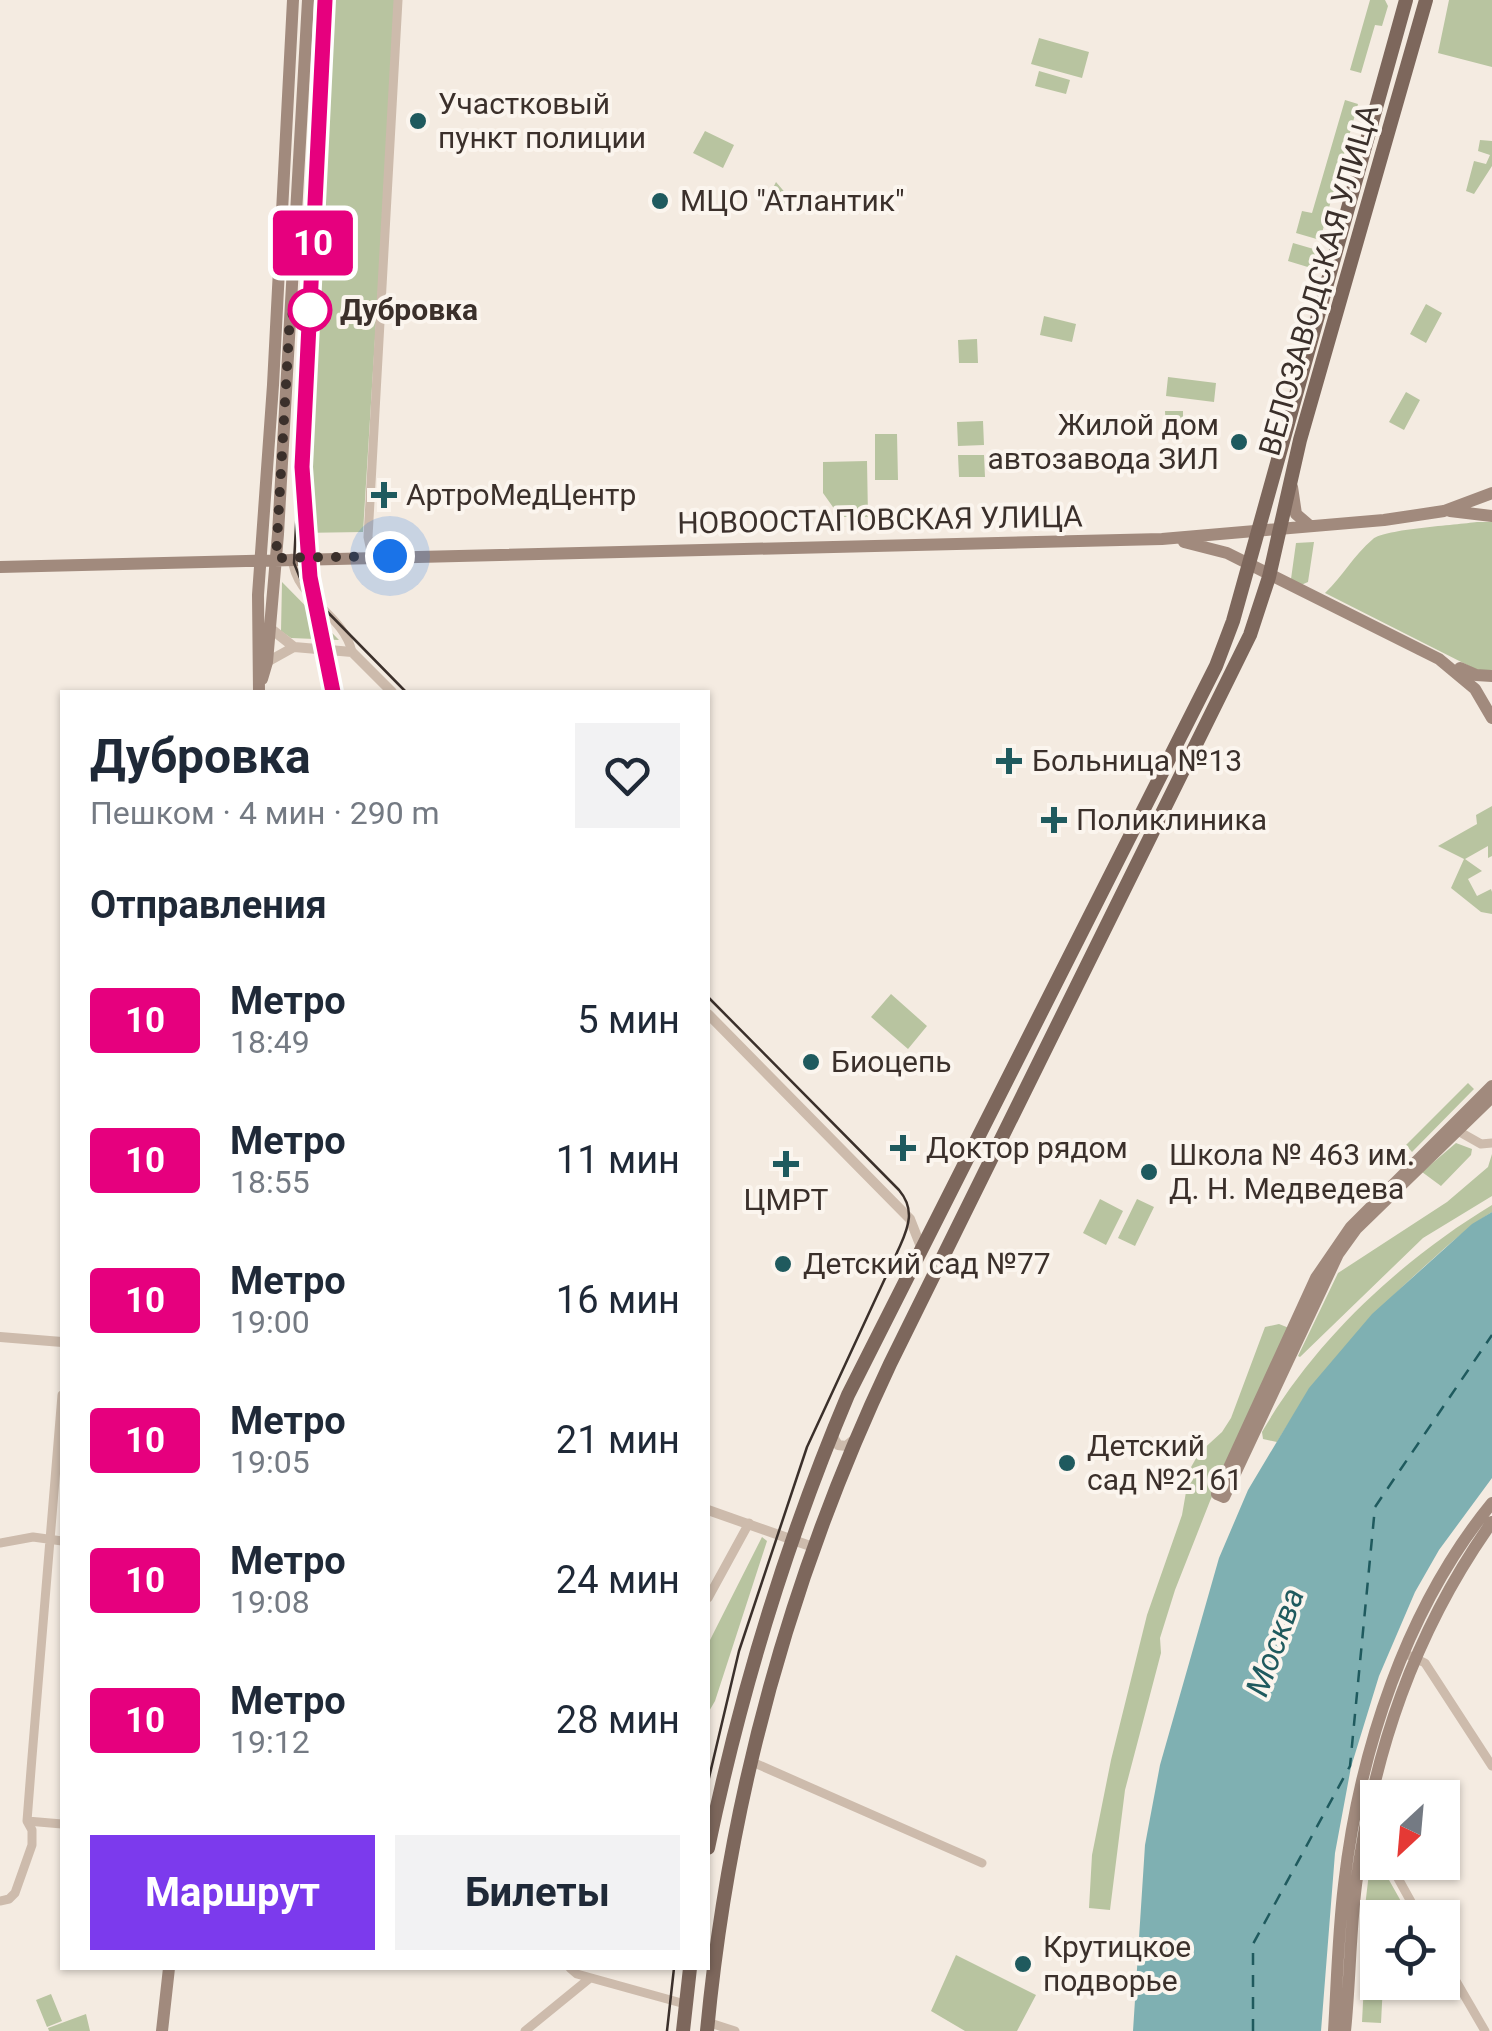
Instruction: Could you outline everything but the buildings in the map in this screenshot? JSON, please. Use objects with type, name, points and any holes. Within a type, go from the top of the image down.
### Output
[{"type":"main road","points":[[259,690],[261,558],[292,0]]},
{"type":"main road","points":[[260,690],[267,662],[276,558],[308,0]]},
{"type":"main road","name":"ВЕЛОЗАВОДСКАЯ УЛИЦА","points":[[710,1839],[749,1671],[790,1539],[857,1375],[1196,709],[1231,627],[1406,0]]},
{"type":"main road","name":"ВЕЛОЗАВОДСКАЯ УЛИЦА","points":[[707,2027],[729,1859],[742,1794],[770,1677],[814,1546],[855,1439],[1250,635],[1270,577],[1337,308],[1426,0]]},
{"type":"main road","points":[[1292,480],[1296,514],[1310,526]]},
{"type":"main road","points":[[1444,511],[1492,493]]},
{"type":"main road","points":[[1444,511],[1492,516]]},
{"type":"main road","name":"НОВООСТАПОВСКАЯ УЛИЦА","points":[[0,566],[1162,538],[1280,530],[1444,511]]},
{"type":"main road","name":"НОВООСТАПОВСКАЯ УЛИЦА","points":[[1162,538],[1214,548],[1440,659]]},
{"type":"main road","points":[[1440,659],[1476,676],[1492,676]]},
{"type":"main road","points":[[1440,659],[1475,690],[1492,718]]},
{"type":"main road","points":[[1221,1495],[1316,1278],[1332,1253],[1351,1227],[1492,1086]]},
{"type":"main road","points":[[1454,1128],[1492,1097]]},
{"type":"main road","points":[[1375,1780],[1389,1722],[1436,1588],[1492,1503]]},
{"type":"main road","points":[[1334,2031],[1344,1884],[1382,1712],[1446,1592],[1492,1522]]},
{"type":"main road","points":[[1345,2031],[1360,1861]]},
{"type":"main road","points":[[162,2031],[169,1970]]},
{"type":"main road","points":[[683,2031],[690,1970]]},
{"type":"street","points":[[372,556],[368,535],[398,0]]},
{"type":"street","points":[[292,558],[298,583],[342,630],[352,652],[390,690]]},
{"type":"street","points":[[1231,627],[1244,618],[1250,625],[1250,635]]},
{"type":"street","points":[[270,628],[294,647],[352,652]]},
{"type":"street","points":[[267,662],[294,647]]},
{"type":"street","points":[[710,1016],[910,1219],[921,1247]]},
{"type":"street","points":[[997,1097],[1003,1091],[1010,1092],[1016,1097],[1015,1107]]},
{"type":"street","points":[[1454,1128],[1481,1144],[1492,1143]]},
{"type":"street","points":[[910,1219],[938,1217],[936,1226],[942,1232],[950,1233],[957,1227]]},
{"type":"street","points":[[0,1337],[60,1342]]},
{"type":"street","points":[[0,1901],[15,1892],[28,1856],[32,1830],[28,1820],[60,1415]]},
{"type":"street","points":[[834,1430],[838,1445],[846,1446],[855,1439]]},
{"type":"street","points":[[710,1511],[814,1546]]},
{"type":"street","points":[[710,1594],[749,1523]]},
{"type":"street","points":[[0,1543],[48,1537],[60,1540]]},
{"type":"street","points":[[1411,1656],[1425,1663],[1439,1682],[1492,1766]]},
{"type":"street","points":[[750,1760],[982,1862]]},
{"type":"street","points":[[720,1790],[721,1800],[728,1804],[736,1802],[742,1794]]},
{"type":"street","points":[[28,1820],[60,1824]]},
{"type":"street","points":[[710,1847],[715,1843],[724,1845],[729,1859]]},
{"type":"street","points":[[572,1970],[685,2004]]},
{"type":"street","points":[[524,2031],[590,1978]]},
{"type":"street","points":[[1460,1988],[1485,2031]]},
{"type":"street","points":[[707,2027],[735,2031]]},
{"type":"green space","points":[[324,0],[396,0],[363,532],[298,533]]},
{"type":"green space","points":[[1370,0],[1385,0],[1388,6],[1382,26],[1375,25],[1361,73],[1350,70]]},
{"type":"green space","points":[[1449,0],[1492,0],[1492,67],[1438,53]]},
{"type":"green space","points":[[1039,38],[1089,52],[1082,78],[1031,64]]},
{"type":"green space","points":[[1039,71],[1070,80],[1066,94],[1035,86]]},
{"type":"green space","points":[[1345,100],[1358,104],[1320,240],[1296,233],[1302,211],[1312,213]]},
{"type":"green space","points":[[705,131],[734,145],[723,168],[693,153]]},
{"type":"green space","points":[[1480,140],[1492,141],[1492,166],[1474,194],[1466,191],[1474,161],[1486,164],[1490,155],[1478,151]]},
{"type":"green space","points":[[776,182],[788,196],[785,215],[771,202]]},
{"type":"green space","points":[[1293,243],[1317,250],[1311,268],[1288,261]]},
{"type":"green space","points":[[1426,304],[1442,313],[1426,343],[1410,334]]},
{"type":"green space","points":[[1044,316],[1076,324],[1072,342],[1040,335]]},
{"type":"green space","points":[[977,339],[978,363],[959,363],[958,340]]},
{"type":"green space","points":[[1168,377],[1216,383],[1214,402],[1166,396]]},
{"type":"green space","points":[[1406,392],[1420,400],[1404,430],[1389,422]]},
{"type":"green space","points":[[1165,411],[1183,411],[1183,432],[1166,433]]},
{"type":"green space","points":[[983,421],[984,445],[958,446],[957,422]]},
{"type":"green space","points":[[875,434],[897,434],[898,480],[875,480]]},
{"type":"green space","points":[[958,455],[984,455],[985,477],[959,477]]},
{"type":"green space","points":[[867,461],[868,517],[840,517],[823,493],[823,462]]},
{"type":"green space","points":[[1492,522],[1492,672],[1483,673],[1325,593],[1373,539],[1406,530]]},
{"type":"green space","points":[[1314,542],[1308,582],[1301,585],[1291,579],[1296,543]]},
{"type":"green space","points":[[282,582],[339,640],[291,638],[281,631]]},
{"type":"green space","points":[[1492,806],[1492,856],[1488,858],[1488,846],[1465,859],[1482,871],[1468,879],[1477,896],[1491,889],[1492,914],[1481,912],[1451,888],[1464,859],[1438,846],[1477,824],[1476,815]]},
{"type":"green space","points":[[891,994],[927,1026],[908,1049],[871,1017]]},
{"type":"green space","points":[[1468,1083],[1474,1089],[1412,1152],[1406,1145]]},
{"type":"green space","points":[[1456,1143],[1472,1149],[1471,1155],[1441,1186],[1422,1172]]},
{"type":"green space","points":[[1492,1154],[1492,1196],[1423,1238],[1298,1356],[1338,1273],[1447,1202],[1488,1167]]},
{"type":"green space","points":[[1100,1199],[1123,1211],[1106,1245],[1083,1233]]},
{"type":"green space","points":[[1137,1199],[1154,1207],[1135,1246],[1118,1238]]},
{"type":"green space","points":[[1492,1205],[1492,1212],[1442,1251],[1363,1327],[1310,1392],[1277,1442],[1263,1439],[1262,1432],[1283,1398],[1334,1334],[1393,1277]]},
{"type":"green space","points":[[1279,1324],[1289,1328],[1210,1501],[1160,1638],[1161,1653],[1125,1790],[1110,1910],[1089,1908],[1092,1855],[1111,1760],[1147,1615],[1182,1515],[1190,1469],[1199,1453],[1231,1418],[1265,1327]]},
{"type":"green space","points":[[762,1537],[767,1541],[710,1710],[710,1640]]},
{"type":"green space","points":[[1368,1880],[1389,1880],[1400,1900],[1366,1900]]},
{"type":"green space","points":[[956,1955],[1036,1995],[1017,2031],[965,2031],[931,2011]]},
{"type":"green space","points":[[51,1994],[62,2021],[47,2027],[36,2000]]},
{"type":"green space","points":[[1363,2000],[1382,2000],[1381,2023],[1362,2022]]},
{"type":"green space","points":[[86,2014],[90,2031],[49,2031],[48,2028]]},
{"type":"water","name":"Москва","points":[[1492,1212],[1492,1478],[1439,1550],[1415,1592],[1379,1676],[1351,1767],[1335,1853],[1321,2031],[1133,2031],[1145,1845],[1160,1765],[1219,1558],[1248,1490],[1309,1388],[1372,1314],[1472,1224]]},
{"type":"ferry route","points":[[1253,2031],[1253,1944],[1350,1766],[1375,1507],[1492,1335]]},
{"type":"tram line","points":[[324,0],[294,563],[304,588],[404,690]]},
{"type":"tram line","points":[[710,999],[899,1190],[909,1218],[900,1246],[807,1447],[739,1651],[710,1774]]},
{"type":"tram line","points":[[667,2031],[674,1970]]},
{"type":"metro line","name":"10","points":[[325,0],[302,467],[310,577],[332,690]]},
{"type":"place","name":"Участковый пункт полиции","points":[[418,121]]},
{"type":"place","name":"МЦО \"Атлантик\"","points":[[660,201]]},
{"type":"place","name":"Дубровка","points":[[310,310]]},
{"type":"place","name":"Жилой дом автозавода ЗИЛ","points":[[1239,442]]},
{"type":"place","name":"АртроМедЦентр","points":[[384,495]]},
{"type":"place","name":"Больница №13","points":[[1009,761]]},
{"type":"place","name":"Поликлиника","points":[[1054,820]]},
{"type":"place","name":"Биоцепь","points":[[811,1062]]},
{"type":"place","name":"Доктор рядом","points":[[903,1148]]},
{"type":"place","name":"ЦМРТ","points":[[786,1164]]},
{"type":"place","name":"Школа № 463 им. Д. Н. Медведева","points":[[1149,1172]]},
{"type":"place","name":"Детский сад №77","points":[[783,1264]]},
{"type":"place","name":"Детский сад №2161","points":[[1067,1463]]},
{"type":"place","name":"Крутицкое подворье","points":[[1023,1964]]},
{"type":"route","points":[[310,310],[290,315],[276,558],[390,556]]}]
